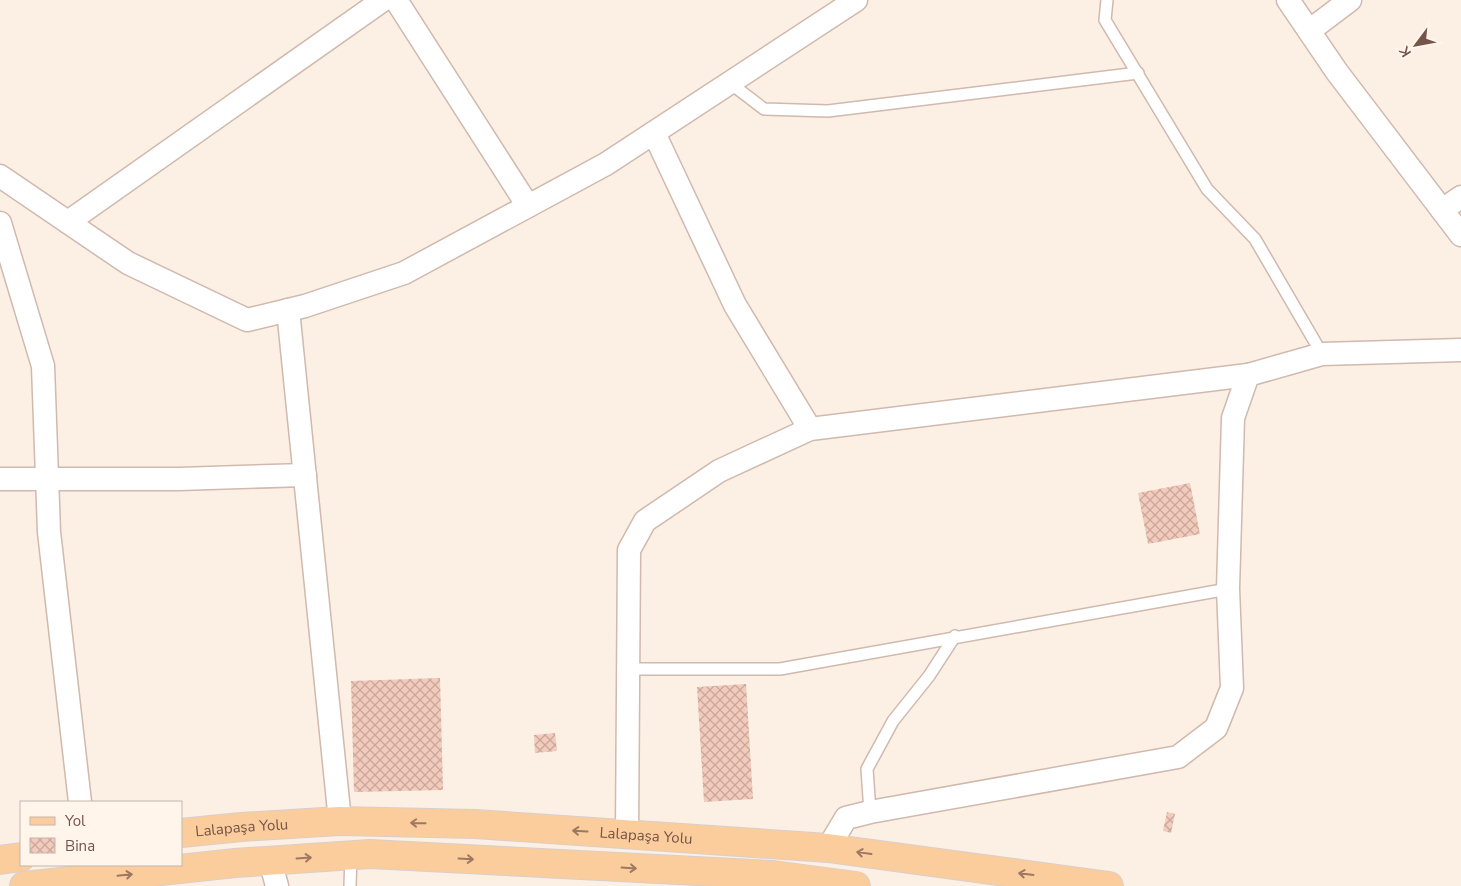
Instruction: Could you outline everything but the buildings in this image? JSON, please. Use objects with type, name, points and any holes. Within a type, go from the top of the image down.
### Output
[{"type":"main road","name":"Lalapaşa Yolu","points":[[182,833],[340,821],[475,824],[828,848],[1108,886]]},
{"type":"main road","points":[[24,886],[273,873],[351,855],[370,854],[506,860],[734,880],[856,886]]},
{"type":"main road","points":[[0,860],[20,857]]},
{"type":"street","points":[[68,222],[383,0]]},
{"type":"street","points":[[396,0],[528,206]]},
{"type":"street","points":[[0,176],[128,263],[247,320],[288,310],[404,273],[606,164],[856,0]]},
{"type":"street","points":[[1288,0],[1337,72],[1461,236]]},
{"type":"street","points":[[1309,32],[1350,0]]},
{"type":"street","points":[[654,133],[735,305],[810,430]]},
{"type":"street","points":[[1442,210],[1461,197]]},
{"type":"street","points":[[0,223],[44,366],[49,532],[80,801]]},
{"type":"street","points":[[288,310],[340,821]]},
{"type":"street","points":[[627,834],[629,550],[645,521],[719,471],[810,430],[1248,375],[1322,354],[1461,350]]},
{"type":"street","points":[[828,848],[846,818],[870,812],[1178,757],[1216,728],[1232,688],[1228,589],[1233,418],[1248,375]]},
{"type":"street","points":[[0,479],[178,479],[305,475]]},
{"type":"lane","points":[[1107,0],[1105,20],[1207,189],[1255,239],[1322,354]]},
{"type":"lane","points":[[730,84],[764,109],[828,111],[1138,73]]},
{"type":"lane","points":[[628,669],[780,669],[955,636],[1228,589]]},
{"type":"lane","points":[[870,812],[867,769],[893,721],[929,676],[955,636]]},
{"type":"lane","points":[[350,886],[351,855]]}]
